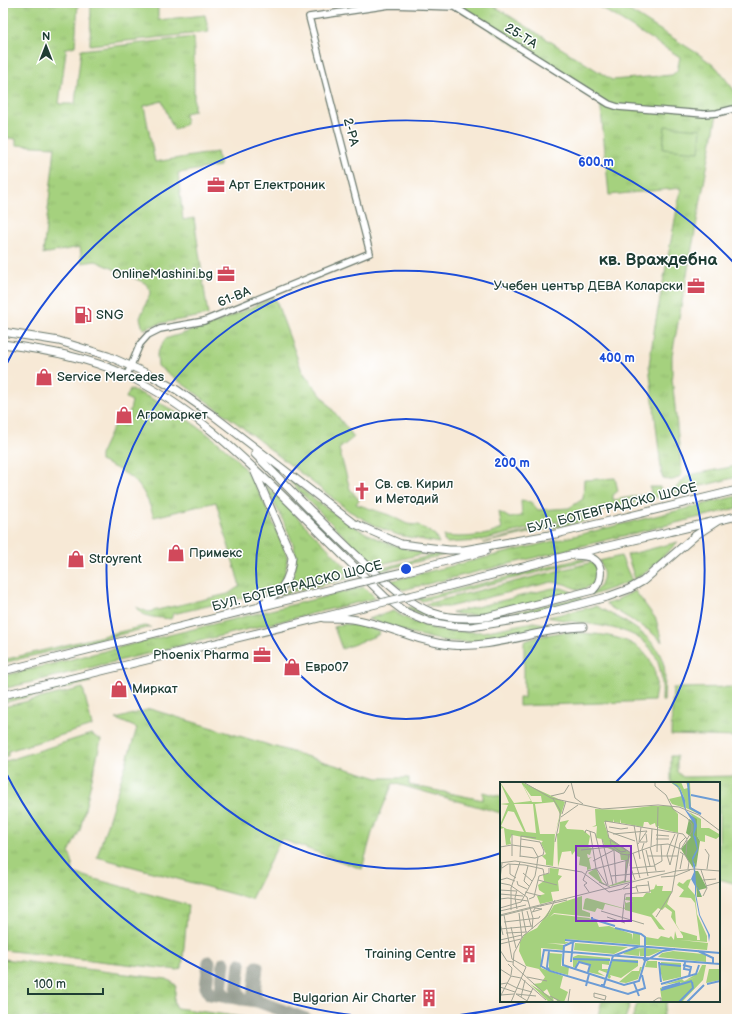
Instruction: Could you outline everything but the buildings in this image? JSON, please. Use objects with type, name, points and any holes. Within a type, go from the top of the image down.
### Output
[{"type":"main road","points":[[3,332],[59,341],[108,356],[177,390],[214,416],[353,523],[401,544],[449,550],[464,550],[561,533]]},
{"type":"main road","points":[[3,344],[76,357],[127,375],[173,401],[218,434],[385,597],[405,612],[423,620],[471,628],[527,618],[607,597],[643,581],[696,535],[719,520]]},
{"type":"main road","points":[[237,435],[351,551],[392,588],[421,607],[448,617],[469,619],[486,617],[594,590],[600,581],[601,574],[598,564],[590,557],[570,555]]},
{"type":"main road","points":[[252,466],[292,557],[291,570],[282,588],[274,597],[254,610]]},
{"type":"main road","name":"БУЛ. БОТЕВГРАДСКО ШОСЕ","points":[[3,671],[737,490]]},
{"type":"main road","points":[[3,695],[311,618],[368,606],[570,555],[737,516]]},
{"type":"main road","points":[[311,618],[352,619],[425,641],[468,646],[554,630],[583,627]]},
{"type":"street","name":"25-ТА","points":[[308,17],[390,5],[455,7],[609,104],[618,107],[704,114],[717,114],[737,108]]},
{"type":"street","name":"2-РА","points":[[308,17],[370,253]]},
{"type":"street","name":"61-ВА","points":[[127,375],[140,344],[148,335],[160,329],[204,321],[370,253]]},
{"type":"green space","points":[[3,3],[78,3],[75,46],[64,49],[66,51],[59,104],[75,104],[81,50],[194,37],[194,111],[185,113],[186,124],[174,130],[162,101],[144,106],[155,162],[217,152],[220,166],[178,173],[183,220],[194,218],[208,315],[162,323],[143,329],[140,318],[151,291],[145,283],[96,261],[82,263],[80,247],[43,254],[55,147],[16,145],[16,139],[3,137]]},
{"type":"green space","points":[[91,3],[158,3],[158,20],[205,15],[209,32],[90,45]]},
{"type":"green space","points":[[389,3],[489,3],[612,80],[672,75],[677,71],[680,57],[593,3],[617,3],[700,55],[717,68],[737,94],[737,108],[717,114],[672,355],[672,378],[682,474],[677,478],[670,480],[662,477],[649,365],[655,325],[681,188],[609,195],[600,99],[455,7]]},
{"type":"green space","points":[[665,126],[701,129],[699,152],[663,149]]},
{"type":"green space","points":[[275,298],[302,371],[354,437],[339,449],[350,489],[359,500],[356,504],[389,515],[407,524],[418,525],[435,535],[439,543],[398,535],[378,527],[349,511],[238,424],[158,366],[157,354],[165,339],[216,323]]},
{"type":"green space","points":[[130,389],[159,403],[210,435],[237,460],[246,471],[264,502],[287,556],[284,576],[276,588],[272,591],[173,614],[171,619],[147,616],[136,607],[148,612],[228,594],[240,586],[216,502],[154,517],[150,505],[141,488],[129,476],[100,461],[100,455],[114,425],[127,425],[132,401],[126,398]]},
{"type":"green space","points":[[737,466],[737,477],[670,494],[688,475]]},
{"type":"green space","points":[[283,475],[350,524],[385,542],[426,553],[374,566]]},
{"type":"green space","points":[[615,478],[618,491],[613,495],[613,500],[651,494],[650,487],[660,487],[661,496],[478,541],[447,543],[444,541],[444,536],[473,536],[488,534],[502,529],[499,512],[510,518],[522,516],[521,501],[531,502],[538,510],[569,508],[583,499],[584,480]]},
{"type":"green space","points":[[265,484],[351,572],[288,587],[296,560],[293,543]]},
{"type":"green space","points":[[737,496],[737,508],[403,590],[390,581]]},
{"type":"green space","points":[[595,514],[598,518],[483,543]]},
{"type":"green space","points":[[678,542],[649,570],[635,579],[627,555]]},
{"type":"green space","points":[[437,554],[444,555],[380,571],[378,569]]},
{"type":"green space","points":[[621,556],[632,581],[593,595],[591,594],[599,587],[603,579],[603,571],[599,561]]},
{"type":"green space","points":[[581,559],[588,560],[422,601],[417,599]]},
{"type":"green space","points":[[593,562],[597,573],[596,580],[593,584],[579,590],[565,584],[552,582],[448,607],[433,607],[425,604]]},
{"type":"green space","points":[[352,574],[355,577],[279,595],[282,592]]},
{"type":"green space","points":[[364,587],[376,598],[3,689],[3,676]]},
{"type":"green space","points":[[553,588],[562,588],[572,592],[528,605],[496,612],[465,615],[452,613]]},
{"type":"green space","points":[[635,591],[656,619],[662,642],[650,631],[605,604],[617,601],[618,599]]},
{"type":"green space","points":[[580,597],[582,599],[517,616],[473,622],[451,621],[429,617],[407,608],[410,607],[436,617],[496,617]]},
{"type":"green space","points":[[596,606],[637,629],[654,645],[664,666],[664,701],[662,701],[661,674],[655,655],[644,642],[629,633],[611,628],[548,617]]},
{"type":"green space","points":[[394,611],[411,621],[442,631],[483,632],[533,622],[552,625],[494,639],[459,642],[424,637],[368,619]]},
{"type":"green space","points":[[345,624],[367,627],[380,632],[378,635],[342,649],[334,627]]},
{"type":"green space","points":[[144,626],[151,627],[3,663],[3,660]]},
{"type":"green space","points":[[563,632],[607,636],[621,639],[634,645],[644,653],[652,665],[656,680],[654,701],[519,706],[519,698],[524,698],[524,641]]},
{"type":"green space","points":[[85,680],[91,682],[3,703],[3,700]]},
{"type":"green space","points":[[737,687],[737,737],[671,735],[673,688]]},
{"type":"green space","points":[[83,688],[92,726],[8,751],[8,756],[3,757],[3,707]]},
{"type":"green space","points":[[150,709],[378,778],[409,778],[409,785],[483,800],[483,792],[500,797],[500,813],[393,783],[372,833],[362,869],[281,839],[251,899],[97,857],[137,728],[116,719]]},
{"type":"green space","points":[[91,734],[101,740],[80,830],[69,852],[72,860],[73,873],[188,905],[182,968],[178,970],[3,950],[3,762]]},
{"type":"green space","points":[[671,756],[677,756],[677,772],[683,777],[737,776],[737,884],[720,879],[720,782],[671,782]]},
{"type":"green space","points":[[3,959],[167,979],[176,985],[174,1002],[177,1008],[256,1019],[3,1019]]},
{"type":"green space","points":[[602,1002],[631,1002],[625,1019],[597,1019]]},
{"type":"green space","points":[[638,1002],[667,1002],[662,1019],[632,1019]]},
{"type":"taxiway","points":[[209,962],[206,987],[210,994],[257,1001],[306,1019]]},
{"type":"taxiway","points":[[224,963],[221,991],[227,997]]},
{"type":"taxiway","points":[[240,964],[237,991],[241,999]]},
{"type":"taxiway","points":[[257,967],[254,992],[257,1001]]},
{"type":"place","name":"Арт Електроник","points":[[216,185]]},
{"type":"place","name":"ОnlineMashini.bg","points":[[226,274]]},
{"type":"place","name":"Учебен център ДЕВА Коларски","points":[[696,286]]},
{"type":"place","name":"SNG","points":[[83,315]]},
{"type":"place","name":"Service Mercedes","points":[[44,377]]},
{"type":"place","name":"Агромаркет","points":[[124,415]]},
{"type":"place","name":"Св. св. Кирил и Методий","points":[[362,491]]},
{"type":"place","name":"Примекс","points":[[176,553]]},
{"type":"place","name":"Stroyrent","points":[[76,559]]},
{"type":"place","name":"Phoenix Pharma","points":[[262,655]]},
{"type":"place","name":"Евро07","points":[[292,667]]},
{"type":"place","name":"Миркат","points":[[119,689]]},
{"type":"place","name":"Training Centre","points":[[469,954]]},
{"type":"place","name":"Bulgarian Air Charter","points":[[429,998]]},
{"type":"district","name":"кв. Враждебна","points":[[658,260]]}]
